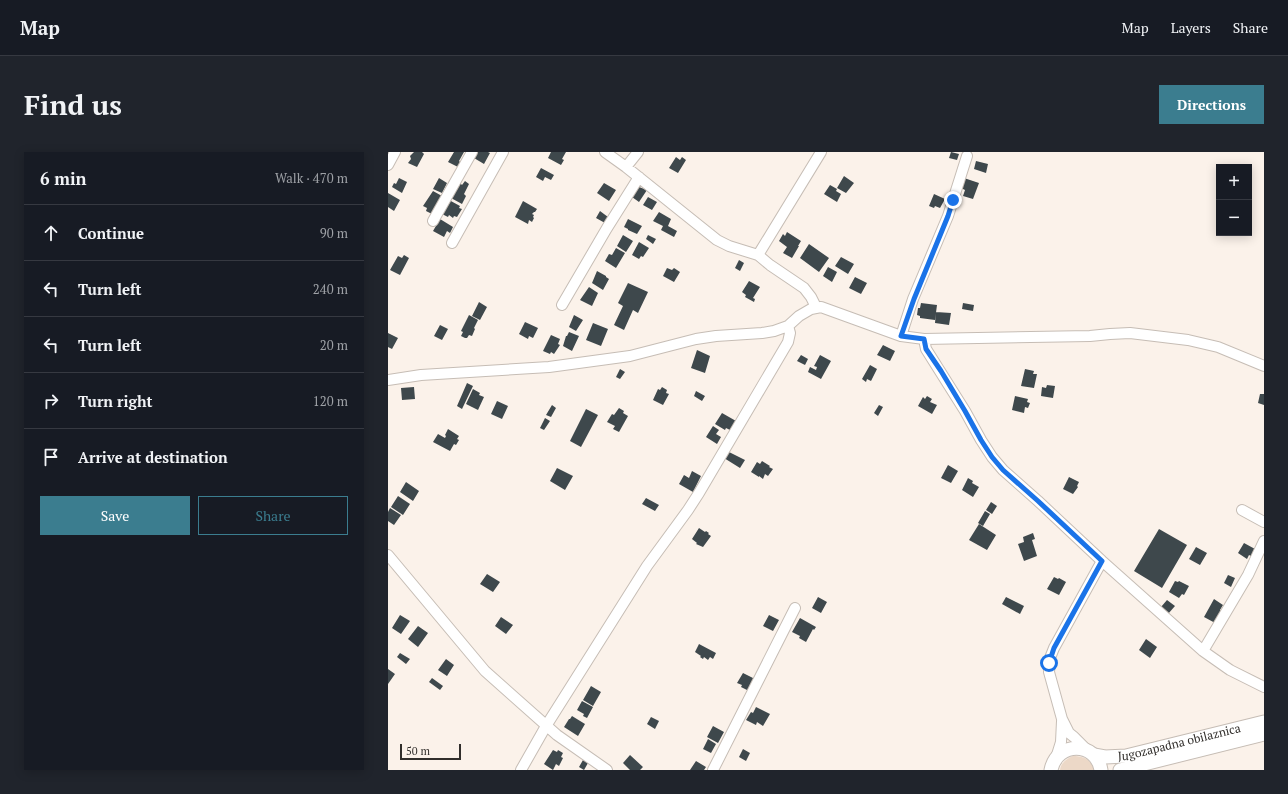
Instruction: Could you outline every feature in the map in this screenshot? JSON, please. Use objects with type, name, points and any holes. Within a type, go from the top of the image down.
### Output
[{"type":"main road","name":"Jugozapadna obilaznica","points":[[1052,766],[1062,752],[1070,749],[1079,748],[1105,757],[1126,756],[1264,722]]},
{"type":"main road","name":"Jugozapadna obilaznica","points":[[1120,770],[1264,734]]},
{"type":"main road","points":[[1091,753],[1099,761],[1102,770]]},
{"type":"street","points":[[388,165],[395,152]]},
{"type":"street","points":[[432,221],[472,152]]},
{"type":"street","points":[[452,243],[503,152]]},
{"type":"street","points":[[605,152],[639,177],[717,240],[729,246],[758,255],[770,265],[806,289],[816,307]]},
{"type":"street","points":[[626,167],[638,152]]},
{"type":"street","points":[[758,255],[821,152]]},
{"type":"street","points":[[901,336],[914,299],[948,216],[967,156]]},
{"type":"street","points":[[562,305],[639,177]]},
{"type":"street","points":[[388,380],[428,375],[549,367],[630,356],[696,339],[767,332],[788,326],[804,313],[816,307],[821,307],[901,336],[924,339],[1090,336],[1130,333],[1204,343],[1218,347],[1264,366]]},
{"type":"street","points":[[521,770],[546,726],[647,566],[692,504],[788,342],[790,333],[788,326]]},
{"type":"street","points":[[924,339],[926,349],[941,371],[981,440],[1003,470],[1203,651],[1230,670],[1264,687]]},
{"type":"street","points":[[1242,510],[1264,522]]},
{"type":"street","points":[[1203,651],[1248,575],[1264,541]]},
{"type":"street","points":[[388,555],[485,670],[546,726],[607,770]]},
{"type":"street","points":[[1091,753],[1068,733],[1062,720],[1050,672],[1050,658],[1102,561]]},
{"type":"street","points":[[713,770],[795,608]]},
{"type":"street","points":[[1052,766],[1062,735],[1062,720]]},
{"type":"shaded area","points":[[1073,756],[1089,761],[1094,770],[1060,770],[1061,765],[1068,758]]},
{"type":"building","points":[[414,152],[422,152],[424,154],[417,167],[408,163],[411,159],[410,156]]},
{"type":"building","points":[[454,152],[464,152],[459,161],[461,163],[458,167],[448,162]]},
{"type":"building","points":[[478,152],[490,153],[484,164],[474,158]]},
{"type":"building","points":[[551,152],[566,152],[562,159],[564,160],[561,165],[548,158]]},
{"type":"building","points":[[951,152],[959,154],[957,160],[949,158]]},
{"type":"building","points":[[676,157],[680,160],[682,157],[686,160],[678,173],[669,168]]},
{"type":"building","points":[[976,161],[988,164],[986,173],[974,169]]},
{"type":"building","points":[[541,168],[554,175],[551,180],[545,177],[543,181],[536,177]]},
{"type":"building","points":[[844,176],[854,183],[846,193],[837,188]]},
{"type":"building","points":[[399,178],[407,182],[402,193],[392,187],[394,183],[396,184]]},
{"type":"building","points":[[439,178],[447,183],[442,193],[433,189]]},
{"type":"building","points":[[964,178],[979,183],[973,199],[963,196],[965,190],[961,188]]},
{"type":"building","points":[[465,181],[469,184],[464,194],[466,196],[462,204],[451,198],[460,183],[462,185]]},
{"type":"building","points":[[604,183],[616,190],[609,201],[597,193]]},
{"type":"building","points":[[830,185],[837,189],[836,191],[841,194],[837,202],[824,194]]},
{"type":"building","points":[[639,187],[647,190],[639,202],[632,197]]},
{"type":"building","points":[[433,191],[442,196],[432,214],[426,211],[427,208],[423,206]]},
{"type":"building","points":[[388,193],[400,200],[394,211],[388,207]]},
{"type":"building","points":[[934,194],[945,199],[940,208],[929,206]]},
{"type":"building","points":[[648,197],[657,202],[652,210],[643,205]]},
{"type":"building","points":[[449,200],[460,206],[459,208],[462,209],[457,217],[454,216],[453,218],[449,215],[448,217],[442,214]]},
{"type":"building","points":[[523,201],[537,209],[532,214],[534,215],[534,218],[532,222],[529,220],[528,224],[515,217]]},
{"type":"building","points":[[600,211],[608,217],[605,223],[596,218]]},
{"type":"building","points":[[659,212],[671,219],[668,226],[677,231],[674,237],[661,230],[663,226],[653,221]]},
{"type":"building","points":[[440,219],[453,227],[450,233],[447,231],[444,237],[433,231]]},
{"type":"building","points":[[628,219],[642,226],[637,234],[624,227]]},
{"type":"building","points":[[787,232],[801,241],[792,258],[783,253],[787,247],[779,241],[783,234],[785,236]]},
{"type":"building","points":[[623,235],[633,241],[626,252],[617,246]]},
{"type":"building","points":[[648,235],[656,239],[653,244],[646,239]]},
{"type":"building","points":[[639,242],[649,248],[643,257],[641,256],[639,259],[632,255]]},
{"type":"building","points":[[809,244],[829,258],[819,272],[800,258]]},
{"type":"building","points":[[616,248],[625,253],[616,268],[605,261],[609,254],[612,255]]},
{"type":"building","points":[[404,255],[409,258],[400,275],[390,270],[398,256],[402,258]]},
{"type":"building","points":[[841,257],[854,264],[848,274],[835,266]]},
{"type":"building","points":[[739,260],[744,263],[740,271],[735,268]]},
{"type":"building","points":[[828,267],[837,272],[832,282],[823,276]]},
{"type":"building","points":[[667,268],[672,270],[674,268],[680,272],[674,282],[663,276]]},
{"type":"building","points":[[597,271],[609,279],[603,290],[592,283]]},
{"type":"building","points":[[855,277],[867,283],[861,294],[849,288]]},
{"type":"building","points":[[749,281],[760,287],[753,298],[755,299],[754,302],[745,297],[746,295],[742,292]]},
{"type":"building","points":[[628,283],[648,292],[638,313],[633,310],[624,330],[614,325],[623,306],[618,303]]},
{"type":"building","points":[[589,287],[598,293],[592,306],[580,300]]},
{"type":"building","points":[[479,302],[487,307],[480,320],[472,316]]},
{"type":"building","points":[[921,303],[937,305],[935,320],[920,318],[920,316],[917,315],[918,308],[920,308]]},
{"type":"building","points":[[963,303],[974,305],[973,311],[962,309]]},
{"type":"building","points":[[936,312],[951,313],[949,325],[935,323]]},
{"type":"building","points":[[469,315],[478,320],[472,336],[469,335],[465,338],[461,336],[463,332],[461,331]]},
{"type":"building","points":[[574,315],[583,320],[576,331],[569,327]]},
{"type":"building","points":[[525,322],[538,328],[533,338],[529,336],[528,339],[519,334]]},
{"type":"building","points":[[593,323],[608,329],[601,346],[586,340]]},
{"type":"building","points":[[440,325],[448,329],[442,340],[434,336]]},
{"type":"building","points":[[569,332],[579,336],[572,351],[563,346]]},
{"type":"building","points":[[388,333],[398,338],[392,349],[388,347]]},
{"type":"building","points":[[551,335],[560,339],[558,344],[560,345],[554,354],[543,351]]},
{"type":"building","points":[[883,345],[895,351],[890,361],[877,355]]},
{"type":"building","points":[[697,350],[710,356],[705,373],[691,368]]},
{"type":"building","points":[[801,355],[808,359],[805,365],[797,361]]},
{"type":"building","points":[[820,355],[831,361],[821,379],[808,372],[810,367],[816,370],[817,367],[814,366]]},
{"type":"building","points":[[870,365],[877,369],[871,381],[867,379],[866,382],[862,379]]},
{"type":"building","points":[[620,369],[625,372],[620,379],[616,377]]},
{"type":"building","points":[[1025,369],[1034,371],[1033,374],[1037,374],[1034,388],[1021,386]]},
{"type":"building","points":[[467,383],[473,386],[462,409],[457,406]]},
{"type":"building","points":[[1047,385],[1055,386],[1053,398],[1041,396],[1042,387],[1046,388]]},
{"type":"building","points":[[414,387],[415,399],[402,400],[401,388]]},
{"type":"building","points":[[662,387],[667,390],[666,393],[669,394],[663,405],[653,400],[658,389],[660,390]]},
{"type":"building","points":[[473,389],[480,393],[479,395],[484,397],[478,410],[466,404]]},
{"type":"building","points":[[696,391],[705,396],[702,401],[694,396]]},
{"type":"building","points":[[1260,394],[1264,394],[1264,405],[1258,403]]},
{"type":"building","points":[[927,396],[932,399],[930,402],[937,405],[932,414],[918,406],[923,397],[925,399]]},
{"type":"building","points":[[1015,396],[1028,399],[1027,402],[1030,403],[1028,408],[1025,407],[1024,413],[1012,410]]},
{"type":"building","points":[[497,401],[508,406],[502,419],[491,414]]},
{"type":"building","points":[[552,405],[556,408],[551,417],[546,415]]},
{"type":"building","points":[[879,405],[883,407],[878,416],[874,413]]},
{"type":"building","points":[[619,408],[628,416],[619,432],[613,429],[615,426],[607,422],[612,414],[614,415]]},
{"type":"building","points":[[586,409],[598,415],[581,447],[570,441]]},
{"type":"building","points":[[722,413],[736,421],[730,430],[726,428],[725,430],[715,424]]},
{"type":"building","points":[[545,418],[550,421],[544,430],[540,428]]},
{"type":"building","points":[[713,426],[719,430],[716,434],[721,437],[717,444],[706,437]]},
{"type":"building","points":[[448,429],[459,436],[457,439],[459,440],[456,445],[454,444],[450,451],[433,442],[438,434],[445,438]]},
{"type":"building","points":[[727,451],[745,460],[740,468],[724,458]]},
{"type":"building","points":[[762,461],[773,469],[768,476],[765,474],[763,479],[751,472],[757,462],[760,464]]},
{"type":"building","points":[[948,465],[958,471],[951,483],[941,478]]},
{"type":"building","points":[[557,468],[573,476],[565,490],[550,481]]},
{"type":"building","points":[[692,471],[701,476],[693,492],[679,484],[684,475],[689,478]]},
{"type":"building","points":[[1069,477],[1079,482],[1078,487],[1073,494],[1063,489]]},
{"type":"building","points":[[968,478],[973,481],[972,483],[979,487],[973,497],[962,490]]},
{"type":"building","points":[[406,482],[419,491],[413,501],[400,492]]},
{"type":"building","points":[[398,496],[410,504],[403,515],[391,507]]},
{"type":"building","points":[[646,498],[659,505],[655,511],[642,504]]},
{"type":"building","points":[[991,502],[997,506],[992,514],[986,510]]},
{"type":"building","points":[[390,508],[401,515],[394,525],[388,521],[388,512]]},
{"type":"building","points":[[985,511],[990,514],[983,526],[978,523]]},
{"type":"building","points":[[979,524],[996,535],[987,550],[969,540]]},
{"type":"building","points":[[699,528],[709,533],[708,534],[711,536],[703,547],[696,544],[697,543],[692,539]]},
{"type":"building","points":[[1159,529],[1187,545],[1162,588],[1134,571]]},
{"type":"building","points":[[1033,533],[1035,539],[1032,540],[1037,556],[1024,561],[1018,544],[1024,542],[1023,537]]},
{"type":"building","points":[[1244,543],[1255,549],[1251,556],[1249,555],[1247,559],[1238,553]]},
{"type":"building","points":[[1196,547],[1207,553],[1200,565],[1189,559]]},
{"type":"building","points":[[487,574],[500,582],[493,592],[480,584]]},
{"type":"building","points":[[1228,575],[1235,578],[1231,587],[1224,583]]},
{"type":"building","points":[[1054,577],[1066,582],[1059,595],[1047,589]]},
{"type":"building","points":[[1175,581],[1179,581],[1189,586],[1184,595],[1182,594],[1179,598],[1169,592]]},
{"type":"building","points":[[818,597],[827,602],[821,613],[812,608]]},
{"type":"building","points":[[1006,597],[1024,606],[1020,614],[1002,604]]},
{"type":"building","points":[[1214,599],[1223,605],[1220,610],[1225,613],[1217,624],[1204,617]]},
{"type":"building","points":[[1167,600],[1175,606],[1168,614],[1161,607]]},
{"type":"building","points":[[400,615],[410,621],[401,634],[392,628]]},
{"type":"building","points":[[769,615],[779,620],[773,631],[763,626]]},
{"type":"building","points":[[501,617],[513,625],[506,634],[495,626]]},
{"type":"building","points":[[800,618],[816,627],[814,630],[813,629],[806,642],[799,638],[800,636],[792,632]]},
{"type":"building","points":[[418,626],[428,633],[418,647],[408,639]]},
{"type":"building","points":[[1146,639],[1157,647],[1150,658],[1139,650]]},
{"type":"building","points":[[699,644],[716,653],[713,659],[710,657],[708,660],[704,657],[703,659],[695,652]]},
{"type":"building","points":[[400,653],[410,659],[406,664],[397,657]]},
{"type":"building","points":[[446,659],[454,665],[447,676],[438,670]]},
{"type":"building","points":[[388,669],[395,674],[388,684]]},
{"type":"building","points":[[743,673],[755,679],[749,691],[737,683]]},
{"type":"building","points":[[432,678],[443,686],[440,690],[429,682]]},
{"type":"building","points":[[591,686],[601,692],[593,706],[583,700]]},
{"type":"building","points":[[582,701],[593,707],[587,718],[583,716],[584,714],[577,710]]},
{"type":"building","points":[[756,707],[770,714],[763,726],[757,722],[756,725],[746,720],[751,712],[753,713]]},
{"type":"building","points":[[572,716],[585,724],[578,736],[564,727]]},
{"type":"building","points":[[651,717],[659,721],[655,729],[647,724]]},
{"type":"building","points":[[713,726],[724,732],[718,743],[707,737]]},
{"type":"building","points":[[708,739],[716,744],[711,753],[703,749]]},
{"type":"building","points":[[743,749],[750,753],[746,761],[739,757]]},
{"type":"building","points":[[553,750],[557,752],[558,750],[563,753],[561,757],[563,758],[559,766],[556,764],[553,770],[544,764]]},
{"type":"building","points":[[630,755],[643,767],[640,770],[630,770],[623,763]]},
{"type":"building","points":[[583,760],[588,763],[584,770],[579,767]]},
{"type":"building","points":[[696,761],[706,767],[704,770],[690,770]]},
{"type":"route","points":[[953,200],[901,336],[924,339],[926,349],[941,371],[992,457],[1003,470],[1102,561],[1054,648],[1049,663]]}]
